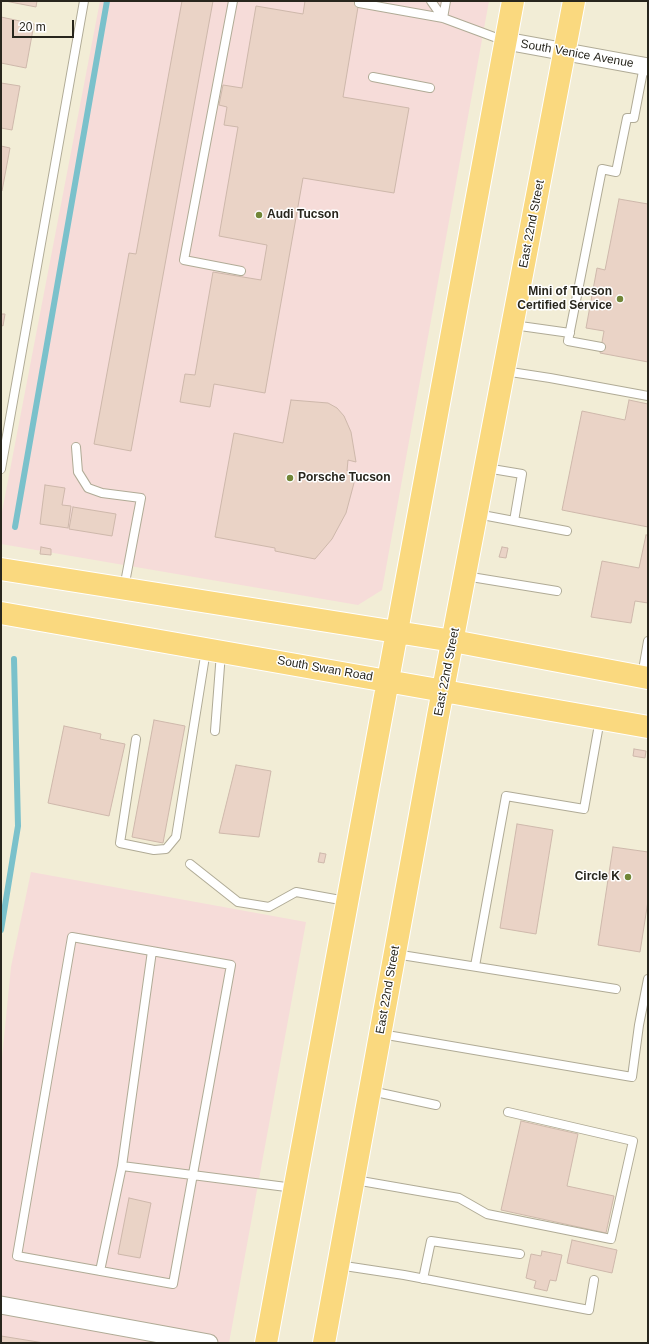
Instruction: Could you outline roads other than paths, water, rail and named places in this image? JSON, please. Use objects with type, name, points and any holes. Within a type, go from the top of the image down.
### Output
[{"type":"main road","points":[[266,1343],[513,1]]},
{"type":"main road","name":"East 22nd Street","points":[[324,1343],[443,690],[574,1]]},
{"type":"main road","points":[[1,569],[453,641],[645,677]]},
{"type":"main road","name":"South Swan Road","points":[[1,613],[389,680],[648,727]]},
{"type":"street","name":"South Venice Avenue","points":[[506,41],[646,67]]},
{"type":"street","points":[[1,1305],[209,1343]]},
{"type":"lane","points":[[1,469],[84,1]]},
{"type":"lane","points":[[233,1],[184,260],[241,271]]},
{"type":"lane","points":[[431,1],[443,18]]},
{"type":"lane","points":[[443,18],[446,1]]},
{"type":"lane","points":[[359,3],[443,18],[506,41]]},
{"type":"lane","points":[[601,347],[568,341],[602,169],[616,172],[627,118],[634,118],[646,67]]},
{"type":"lane","points":[[373,77],[430,88]]},
{"type":"lane","points":[[513,324],[570,333]]},
{"type":"lane","points":[[504,371],[648,396]]},
{"type":"lane","points":[[76,447],[78,472],[88,488],[102,493],[140,498],[124,588]]},
{"type":"lane","points":[[485,468],[522,474],[514,521]]},
{"type":"lane","points":[[477,514],[567,531]]},
{"type":"lane","points":[[465,576],[557,592]]},
{"type":"lane","points":[[645,677],[648,641]]},
{"type":"lane","points":[[214,650],[215,731]]},
{"type":"lane","points":[[136,739],[120,843],[154,850],[166,849],[176,837],[214,650]]},
{"type":"lane","points":[[475,966],[506,796],[584,809],[600,719]]},
{"type":"lane","points":[[190,864],[238,902],[269,907],[296,892],[348,901]]},
{"type":"lane","points":[[72,937],[230,965],[193,1175],[173,1284],[17,1256],[72,937]]},
{"type":"lane","points":[[100,1271],[122,1166],[152,951]]},
{"type":"lane","points":[[395,954],[616,989]]},
{"type":"lane","points":[[380,1034],[632,1077],[639,1025],[648,979]]},
{"type":"lane","points":[[370,1090],[436,1105]]},
{"type":"lane","points":[[354,1179],[459,1198],[487,1214],[611,1239],[633,1140],[508,1112]]},
{"type":"lane","points":[[122,1166],[295,1188]]},
{"type":"lane","points":[[423,1279],[431,1241],[520,1254]]},
{"type":"lane","points":[[338,1265],[423,1279],[589,1310],[594,1280]]},
{"type":"waterway","points":[[15,527],[107,1]]},
{"type":"waterway","points":[[1,930],[18,826],[14,659]]},
{"type":"place","name":"Audi Tucson","points":[[259,215]]},
{"type":"place","name":"Mini of Tucson Certified Service","points":[[620,299]]},
{"type":"place","name":"Porsche Tucson","points":[[290,478]]},
{"type":"place","name":"Circle K","points":[[628,877]]}]
